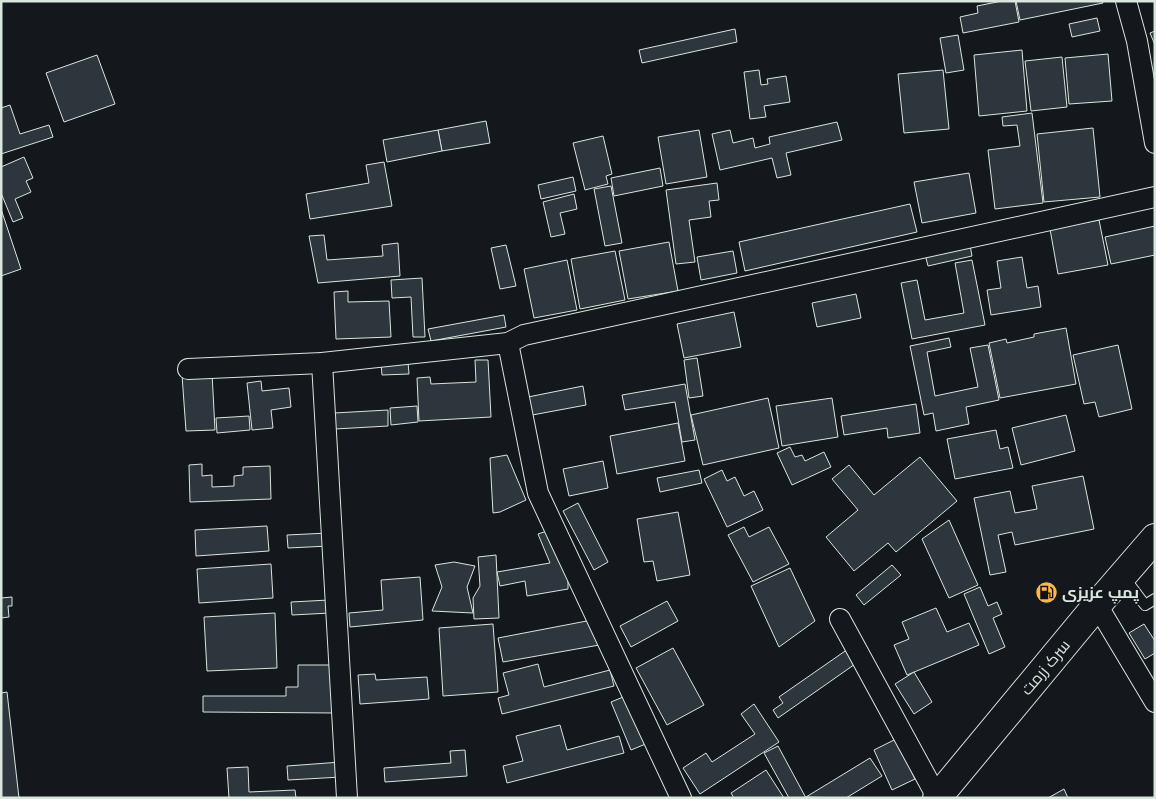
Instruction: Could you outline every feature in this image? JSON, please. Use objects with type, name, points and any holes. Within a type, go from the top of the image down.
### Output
[{"type":"highway","name":"سرک زرمت","points":[[937,797],[1155,538]]},
{"type":"street","points":[[1126,1],[1137,41],[1155,143]]},
{"type":"street","points":[[188,369],[322,363],[508,343],[524,335],[1155,197]]},
{"type":"street","points":[[508,343],[538,493],[681,798]]},
{"type":"street","points":[[322,363],[347,798]]},
{"type":"street","points":[[1097,605],[1155,702]]},
{"type":"street","points":[[840,619],[937,797]]},
{"type":"lane","points":[[1123,574],[1145,605],[1155,600]]},
{"type":"building","points":[[1002,1],[1015,1],[1019,22],[963,33],[960,17],[978,13],[977,6]]},
{"type":"building","points":[[1016,1],[1102,1],[1103,3],[1020,20]]},
{"type":"building","points":[[1097,18],[1100,31],[1072,37],[1069,24]]},
{"type":"building","points":[[735,29],[737,42],[642,63],[639,50]]},
{"type":"building","points":[[1155,31],[1155,45],[1150,33]]},
{"type":"building","points":[[958,35],[964,70],[946,73],[940,38]]},
{"type":"building","points":[[1022,50],[1027,111],[979,116],[974,55]]},
{"type":"building","points":[[1108,54],[1112,101],[1069,104],[1065,58]]},
{"type":"building","points":[[97,55],[115,104],[64,122],[46,73]]},
{"type":"building","points":[[1062,57],[1067,107],[1031,111],[1025,61]]},
{"type":"building","points":[[759,70],[761,85],[768,84],[767,79],[786,76],[790,102],[764,106],[766,117],[750,119],[744,72]]},
{"type":"building","points":[[943,70],[949,129],[904,133],[898,74]]},
{"type":"building","points":[[10,105],[20,134],[49,125],[53,137],[1,154],[1,108]]},
{"type":"building","points":[[1032,113],[1043,203],[995,209],[988,150],[1020,146],[1017,125],[1003,126],[1002,117]]},
{"type":"building","points":[[486,121],[490,143],[442,151],[438,130]]},
{"type":"building","points":[[837,122],[842,140],[786,153],[791,175],[777,178],[772,158],[720,170],[712,134],[730,130],[733,143],[753,138],[755,148],[770,144],[769,137]]},
{"type":"building","points":[[1093,128],[1100,197],[1044,202],[1037,134]]},
{"type":"building","points":[[438,130],[442,151],[387,162],[383,140]]},
{"type":"building","points":[[699,130],[707,177],[666,184],[658,137]]},
{"type":"building","points":[[603,136],[612,174],[606,176],[608,184],[585,190],[573,143]]},
{"type":"building","points":[[24,157],[33,178],[26,181],[31,192],[15,199],[23,218],[13,222],[1,193],[1,167]]},
{"type":"building","points":[[384,162],[392,206],[310,219],[306,194],[369,183],[366,165]]},
{"type":"building","points":[[660,168],[663,186],[614,196],[611,178]]},
{"type":"building","points":[[969,173],[976,213],[922,223],[914,182]]},
{"type":"building","points":[[573,177],[576,191],[541,199],[538,185]]},
{"type":"building","points":[[717,183],[719,200],[709,201],[711,217],[689,220],[695,262],[676,264],[666,190]]},
{"type":"building","points":[[611,186],[622,243],[605,246],[594,189]]},
{"type":"building","points":[[574,194],[577,209],[560,213],[565,234],[551,237],[543,202]]},
{"type":"building","points":[[910,204],[917,232],[745,271],[739,242]]},
{"type":"building","points":[[1,209],[21,269],[1,276]]},
{"type":"building","points":[[1099,220],[1108,265],[1058,274],[1050,229]]},
{"type":"building","points":[[1155,226],[1155,255],[1111,264],[1105,237]]},
{"type":"building","points":[[324,235],[327,260],[383,256],[382,245],[398,243],[400,276],[318,283],[309,236]]},
{"type":"building","points":[[669,242],[678,291],[628,299],[619,251]]},
{"type":"building","points":[[506,245],[516,286],[500,289],[491,248]]},
{"type":"building","points":[[970,245],[972,256],[928,266],[925,254]]},
{"type":"building","points":[[615,251],[625,300],[580,309],[571,259]]},
{"type":"building","points":[[733,251],[737,273],[701,280],[697,257]]},
{"type":"building","points":[[1022,257],[1027,288],[1038,286],[1041,307],[991,315],[987,290],[1001,288],[997,261]]},
{"type":"building","points":[[567,260],[577,310],[534,318],[524,269]]},
{"type":"building","points":[[972,260],[985,325],[912,339],[901,283],[917,280],[925,320],[964,313],[955,263]]},
{"type":"building","points":[[422,278],[425,337],[413,337],[411,297],[392,298],[391,280]]},
{"type":"building","points":[[348,291],[348,302],[389,301],[391,337],[336,339],[334,292]]},
{"type":"building","points":[[856,294],[861,318],[817,327],[812,303]]},
{"type":"building","points":[[734,312],[741,347],[684,358],[677,324]]},
{"type":"building","points":[[504,315],[506,327],[431,341],[428,329]]},
{"type":"building","points":[[1066,328],[1076,384],[1000,398],[989,343],[1006,339],[1007,343],[1034,337],[1034,334]]},
{"type":"building","points":[[949,338],[951,347],[927,352],[935,396],[978,387],[970,348],[988,345],[999,400],[966,407],[969,424],[936,431],[933,413],[924,415],[910,346]]},
{"type":"building","points":[[1118,345],[1132,409],[1099,417],[1095,402],[1084,404],[1073,355]]},
{"type":"building","points":[[697,358],[703,396],[689,398],[684,360]]},
{"type":"building","points":[[475,360],[488,360],[491,417],[419,421],[417,378],[430,377],[431,384],[476,382]]},
{"type":"building","points":[[408,362],[409,374],[382,375],[381,363]]},
{"type":"building","points":[[212,373],[215,430],[186,431],[182,375]]},
{"type":"building","points":[[261,381],[262,391],[289,388],[291,407],[271,410],[273,428],[252,430],[247,383]]},
{"type":"building","points":[[685,384],[695,440],[682,442],[675,402],[625,410],[622,395]]},
{"type":"building","points":[[583,386],[586,405],[527,416],[523,398]]},
{"type":"building","points":[[768,398],[779,448],[703,465],[691,415]]},
{"type":"building","points":[[832,398],[838,437],[782,446],[776,406]]},
{"type":"building","points":[[916,404],[920,433],[888,438],[887,428],[844,435],[841,416]]},
{"type":"building","points":[[417,406],[418,422],[391,425],[390,408]]},
{"type":"building","points":[[388,410],[388,426],[335,429],[334,413]]},
{"type":"building","points":[[1066,415],[1075,451],[1021,465],[1012,428]]},
{"type":"building","points":[[249,416],[250,430],[217,433],[216,418]]},
{"type":"building","points":[[678,423],[685,461],[617,474],[610,436]]},
{"type":"building","points":[[996,430],[1000,449],[1008,447],[1013,468],[955,479],[947,439]]},
{"type":"building","points":[[790,447],[795,457],[802,455],[805,461],[824,452],[831,467],[792,485],[777,453]]},
{"type":"building","points":[[507,455],[526,500],[500,512],[493,513],[490,458]]},
{"type":"building","points":[[920,457],[957,501],[896,552],[888,543],[854,571],[826,537],[858,510],[832,479],[849,465],[874,495]]},
{"type":"building","points":[[603,461],[608,488],[569,496],[563,469]]},
{"type":"building","points":[[202,464],[202,476],[212,475],[212,487],[234,486],[234,476],[243,475],[243,467],[270,466],[271,499],[190,502],[189,465]]},
{"type":"building","points":[[699,470],[702,483],[660,492],[657,478]]},
{"type":"building","points":[[722,470],[727,481],[735,477],[744,496],[754,491],[763,510],[727,527],[704,479]]},
{"type":"building","points":[[1083,476],[1094,529],[1015,545],[1012,532],[998,535],[1006,572],[990,575],[974,498],[1010,491],[1015,513],[1037,509],[1032,486]]},
{"type":"building","points":[[578,503],[608,562],[594,570],[563,511]]},
{"type":"building","points":[[678,512],[690,575],[657,581],[653,561],[644,562],[637,519]]},
{"type":"building","points":[[949,520],[978,585],[949,598],[922,539]]},
{"type":"building","points":[[267,526],[269,551],[196,556],[195,530]]},
{"type":"building","points":[[744,527],[749,537],[769,527],[789,564],[753,582],[728,535]]},
{"type":"building","points":[[550,530],[568,570],[568,589],[527,596],[525,581],[500,586],[497,572],[550,563],[538,534]]},
{"type":"building","points":[[328,533],[329,546],[288,548],[287,535]]},
{"type":"building","points":[[496,555],[499,618],[474,619],[473,598],[480,586],[478,557]]},
{"type":"building","points":[[454,562],[475,566],[467,587],[473,613],[432,611],[442,587],[435,565]]},
{"type":"building","points":[[271,564],[273,598],[199,603],[197,569]]},
{"type":"building","points":[[892,565],[901,575],[864,605],[856,595]]},
{"type":"building","points":[[790,568],[815,621],[779,647],[751,586]]},
{"type":"building","points":[[420,577],[423,620],[350,627],[349,613],[383,610],[381,580]]},
{"type":"building","points":[[980,587],[988,606],[997,602],[1002,614],[993,618],[1005,647],[989,654],[964,594]]},
{"type":"building","points":[[12,597],[12,606],[8,606],[9,617],[1,618],[1,598]]},
{"type":"building","points":[[329,600],[330,613],[292,615],[291,602]]},
{"type":"building","points":[[667,601],[678,621],[631,647],[620,626]]},
{"type":"building","points":[[936,608],[947,632],[969,623],[979,645],[907,675],[894,645],[909,639],[902,622]]},
{"type":"building","points":[[275,613],[277,668],[207,671],[204,617]]},
{"type":"building","points":[[592,620],[605,644],[503,662],[498,638]]},
{"type":"building","points":[[493,624],[498,692],[443,696],[439,628]]},
{"type":"building","points":[[1144,624],[1155,641],[1155,653],[1145,659],[1129,633]]},
{"type":"building","points":[[673,648],[704,705],[667,725],[636,668]]},
{"type":"building","points":[[848,649],[858,662],[778,718],[773,710],[783,703],[779,697]]},
{"type":"building","points":[[538,664],[544,687],[610,670],[614,686],[502,714],[498,698],[509,695],[503,673]]},
{"type":"building","points":[[298,665],[338,665],[337,713],[203,712],[203,696],[286,696],[286,687],[298,687]]},
{"type":"building","points":[[914,672],[932,702],[914,714],[895,684]]},
{"type":"building","points":[[375,674],[376,680],[427,677],[429,699],[360,704],[358,675]]},
{"type":"building","points":[[7,692],[19,798],[1,798],[1,693]]},
{"type":"building","points":[[628,695],[648,743],[631,750],[611,702]]},
{"type":"building","points":[[754,704],[779,742],[700,794],[683,768],[706,753],[712,762],[755,734],[741,714]]},
{"type":"building","points":[[560,725],[567,750],[619,736],[624,753],[507,783],[503,766],[523,761],[516,736]]},
{"type":"building","points":[[896,739],[915,779],[892,790],[874,750]]},
{"type":"building","points":[[778,746],[806,798],[789,798],[764,753]]},
{"type":"building","points":[[465,750],[467,776],[385,782],[384,768],[451,763],[450,751]]},
{"type":"building","points":[[870,758],[882,776],[846,798],[806,797]]},
{"type":"building","points":[[341,762],[341,777],[288,780],[287,766]]},
{"type":"building","points":[[248,767],[249,792],[295,790],[296,798],[229,798],[227,768]]},
{"type":"building","points":[[766,770],[784,798],[734,798],[731,793]]},
{"type":"building","points":[[1064,789],[1068,798],[1048,798]]},
{"type":"place","name":"پمپ عزیزی","points":[[1046,592]]}]
